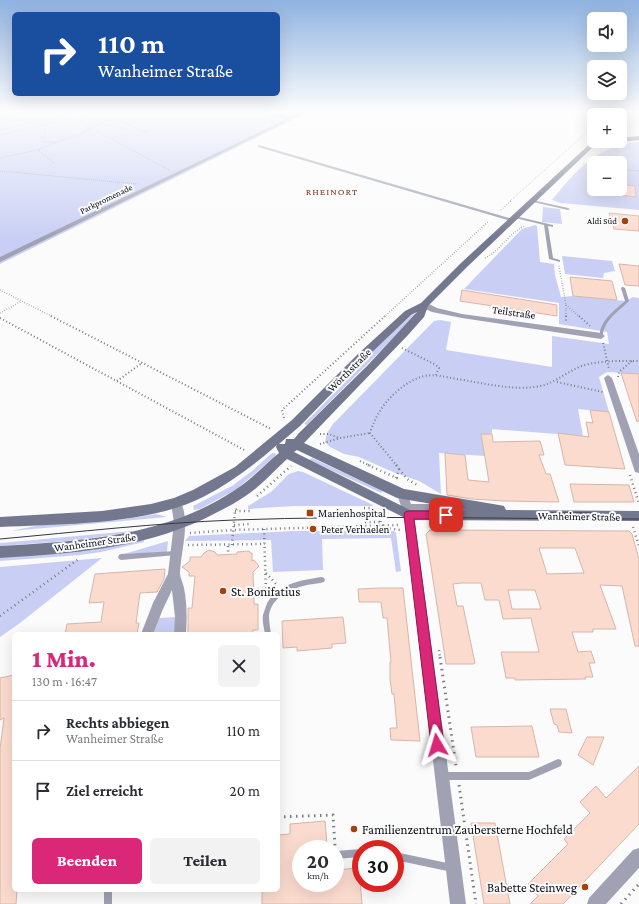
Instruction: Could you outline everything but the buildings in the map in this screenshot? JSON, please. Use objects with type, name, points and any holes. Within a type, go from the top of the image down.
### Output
[{"type":"street","name":"Parkpromenade","points":[[0,260],[222,153]]},
{"type":"street","name":"Wörthstraße","points":[[272,433],[296,423],[408,312],[424,305],[464,265],[582,153]]},
{"type":"street","name":"Wörthstraße","points":[[296,444],[421,315],[424,305]]},
{"type":"street","name":"Teilstraße","points":[[424,305],[435,310],[462,316],[601,336]]},
{"type":"street","points":[[608,378],[639,469]]},
{"type":"street","name":"Wanheimer Straße","points":[[272,433],[402,494],[484,507],[520,515]]},
{"type":"street","name":"Wanheimer Straße","points":[[272,433],[286,453],[410,523],[520,515],[636,522]]},
{"type":"street","points":[[0,522],[127,514],[176,503],[213,487],[239,470],[272,433]]},
{"type":"street","name":"Wanheimer Straße","points":[[0,552],[91,545],[125,539],[169,528],[178,539],[254,482],[296,444]]},
{"type":"street","points":[[402,494],[410,523],[458,904]]},
{"type":"street","points":[[148,632],[160,601],[174,575],[178,539],[176,503]]},
{"type":"street","points":[[410,523],[412,508],[484,507]]},
{"type":"street","points":[[174,575],[178,588],[181,618],[180,632]]},
{"type":"street","points":[[595,904],[639,856]]},
{"type":"lane","points":[[284,153],[495,215],[552,226]]},
{"type":"lane","points":[[532,201],[568,208]]},
{"type":"lane","points":[[546,225],[551,259],[559,261]]},
{"type":"lane","points":[[601,336],[601,331],[627,301],[623,288]]},
{"type":"lane","points":[[121,556],[178,539]]},
{"type":"lane","points":[[268,632],[266,613],[274,597],[284,589],[303,582],[322,580]]},
{"type":"lane","points":[[441,776],[529,776],[558,763]]},
{"type":"lane","points":[[404,858],[453,868]]},
{"type":"lane","points":[[108,892],[108,904]]},
{"type":"path","points":[[0,158],[22,153]]},
{"type":"path","points":[[41,153],[54,164]]},
{"type":"path","points":[[137,153],[172,172]]},
{"type":"path","points":[[284,418],[282,410],[564,153]]},
{"type":"path","points":[[581,163],[587,165]]},
{"type":"path","points":[[627,170],[639,171]]},
{"type":"path","points":[[0,171],[138,184]]},
{"type":"path","points":[[559,261],[566,305],[566,331]]},
{"type":"path","points":[[0,290],[142,363],[272,433]]},
{"type":"path","points":[[0,313],[22,301]]},
{"type":"path","points":[[566,305],[601,336],[610,374],[608,378]]},
{"type":"path","points":[[0,318],[247,451],[242,456]]},
{"type":"path","points":[[400,347],[411,354],[434,362],[439,368],[436,375]]},
{"type":"path","points":[[370,433],[374,419],[385,402],[402,386],[418,378],[436,375],[523,388],[542,386],[556,382],[573,370],[589,364],[607,361],[639,361]]},
{"type":"path","points":[[618,377],[619,372],[632,361]]},
{"type":"path","points":[[117,381],[142,363]]},
{"type":"path","points":[[556,382],[606,393]]},
{"type":"path","points":[[340,438],[329,434],[319,434],[317,439],[318,444],[340,438],[370,433]]},
{"type":"path","points":[[370,433],[407,479],[420,486]]},
{"type":"path","points":[[252,499],[264,492],[299,460]]},
{"type":"path","points":[[396,477],[399,469]]},
{"type":"path","points":[[232,545],[235,511],[239,506]]},
{"type":"path","points":[[235,511],[250,510]]},
{"type":"path","points":[[365,522],[381,523],[385,528],[410,523]]},
{"type":"path","points":[[636,522],[639,546]]},
{"type":"path","points":[[178,539],[233,530],[410,523]]},
{"type":"path","points":[[234,526],[250,524]]},
{"type":"path","points":[[264,529],[266,613]]},
{"type":"path","points":[[178,539],[228,545],[265,544]]},
{"type":"path","points":[[228,545],[228,554]]},
{"type":"path","points":[[0,616],[80,558]]},
{"type":"path","points":[[266,572],[274,583],[284,589]]},
{"type":"path","points":[[254,589],[266,589]]},
{"type":"path","points":[[438,645],[476,904]]},
{"type":"path","points":[[280,817],[333,815],[335,840]]},
{"type":"path","points":[[621,904],[639,884]]},
{"type":"shaded area","points":[[0,153],[225,153],[0,264]]},
{"type":"shaded area","points":[[601,153],[639,153],[639,210],[561,203],[552,200],[579,169],[587,163],[587,196],[627,196],[627,156],[597,156]]},
{"type":"shaded area","points":[[543,207],[560,209],[562,224],[542,222]]},
{"type":"shaded area","points":[[535,225],[537,226],[540,262],[554,264],[555,275],[561,297],[573,296],[626,301],[633,297],[639,298],[639,374],[607,372],[599,377],[609,412],[578,409],[583,436],[492,429],[492,434],[481,434],[485,456],[439,453],[441,494],[419,481],[393,472],[359,457],[344,454],[330,447],[325,442],[327,433],[333,424],[434,321],[440,320],[451,322],[446,350],[552,367],[552,336],[609,344],[607,332],[559,324],[559,303],[464,289],[522,229]]},
{"type":"shaded area","points":[[562,256],[612,261],[615,271],[604,273],[603,278],[565,274]]},
{"type":"shaded area","points":[[417,313],[307,425],[304,424],[341,386],[364,359],[410,316]]},
{"type":"shaded area","points":[[272,453],[275,453],[276,455],[237,489],[200,509],[194,510],[193,506],[232,486]]},
{"type":"shaded area","points":[[312,458],[383,491],[381,493],[309,460]]},
{"type":"shaded area","points":[[298,471],[303,472],[373,506],[294,506],[248,509],[248,506],[271,492],[289,474]]},
{"type":"shaded area","points":[[156,514],[167,517],[11,531],[40,525],[126,519]]},
{"type":"shaded area","points":[[132,531],[79,540],[0,546],[0,543]]},
{"type":"shaded area","points":[[294,531],[394,531],[396,533],[401,571],[396,572],[391,538],[322,539],[323,570],[273,572],[271,540],[185,541],[189,536]]},
{"type":"shaded area","points":[[144,540],[144,542],[101,552],[0,561],[0,557],[90,550]]},
{"type":"shaded area","points":[[168,541],[167,552],[124,554]]},
{"type":"shaded area","points":[[102,558],[20,623],[0,637],[0,567]]},
{"type":"shaded area","points":[[176,617],[174,632],[154,632],[159,618]]},
{"type":"tram line","points":[[541,513],[595,513]]},
{"type":"tram line","points":[[0,539],[146,525],[234,520],[386,517],[639,519]]},
{"type":"place","name":"Aldi Süd","points":[[625,221]]},
{"type":"place","name":"Marienhospital","points":[[310,513]]},
{"type":"place","name":"Peter Verhaelen","points":[[313,529]]},
{"type":"place","name":"St. Bonifatius","points":[[223,591]]},
{"type":"place","name":"Familienzentrum Zaubersterne Hochfeld","points":[[354,829]]},
{"type":"place","name":"Babette Steinweg","points":[[585,887]]},
{"type":"district","name":"RHEINORT","points":[[332,191]]},
{"type":"route","points":[[437,745],[409,515],[446,515]]}]
